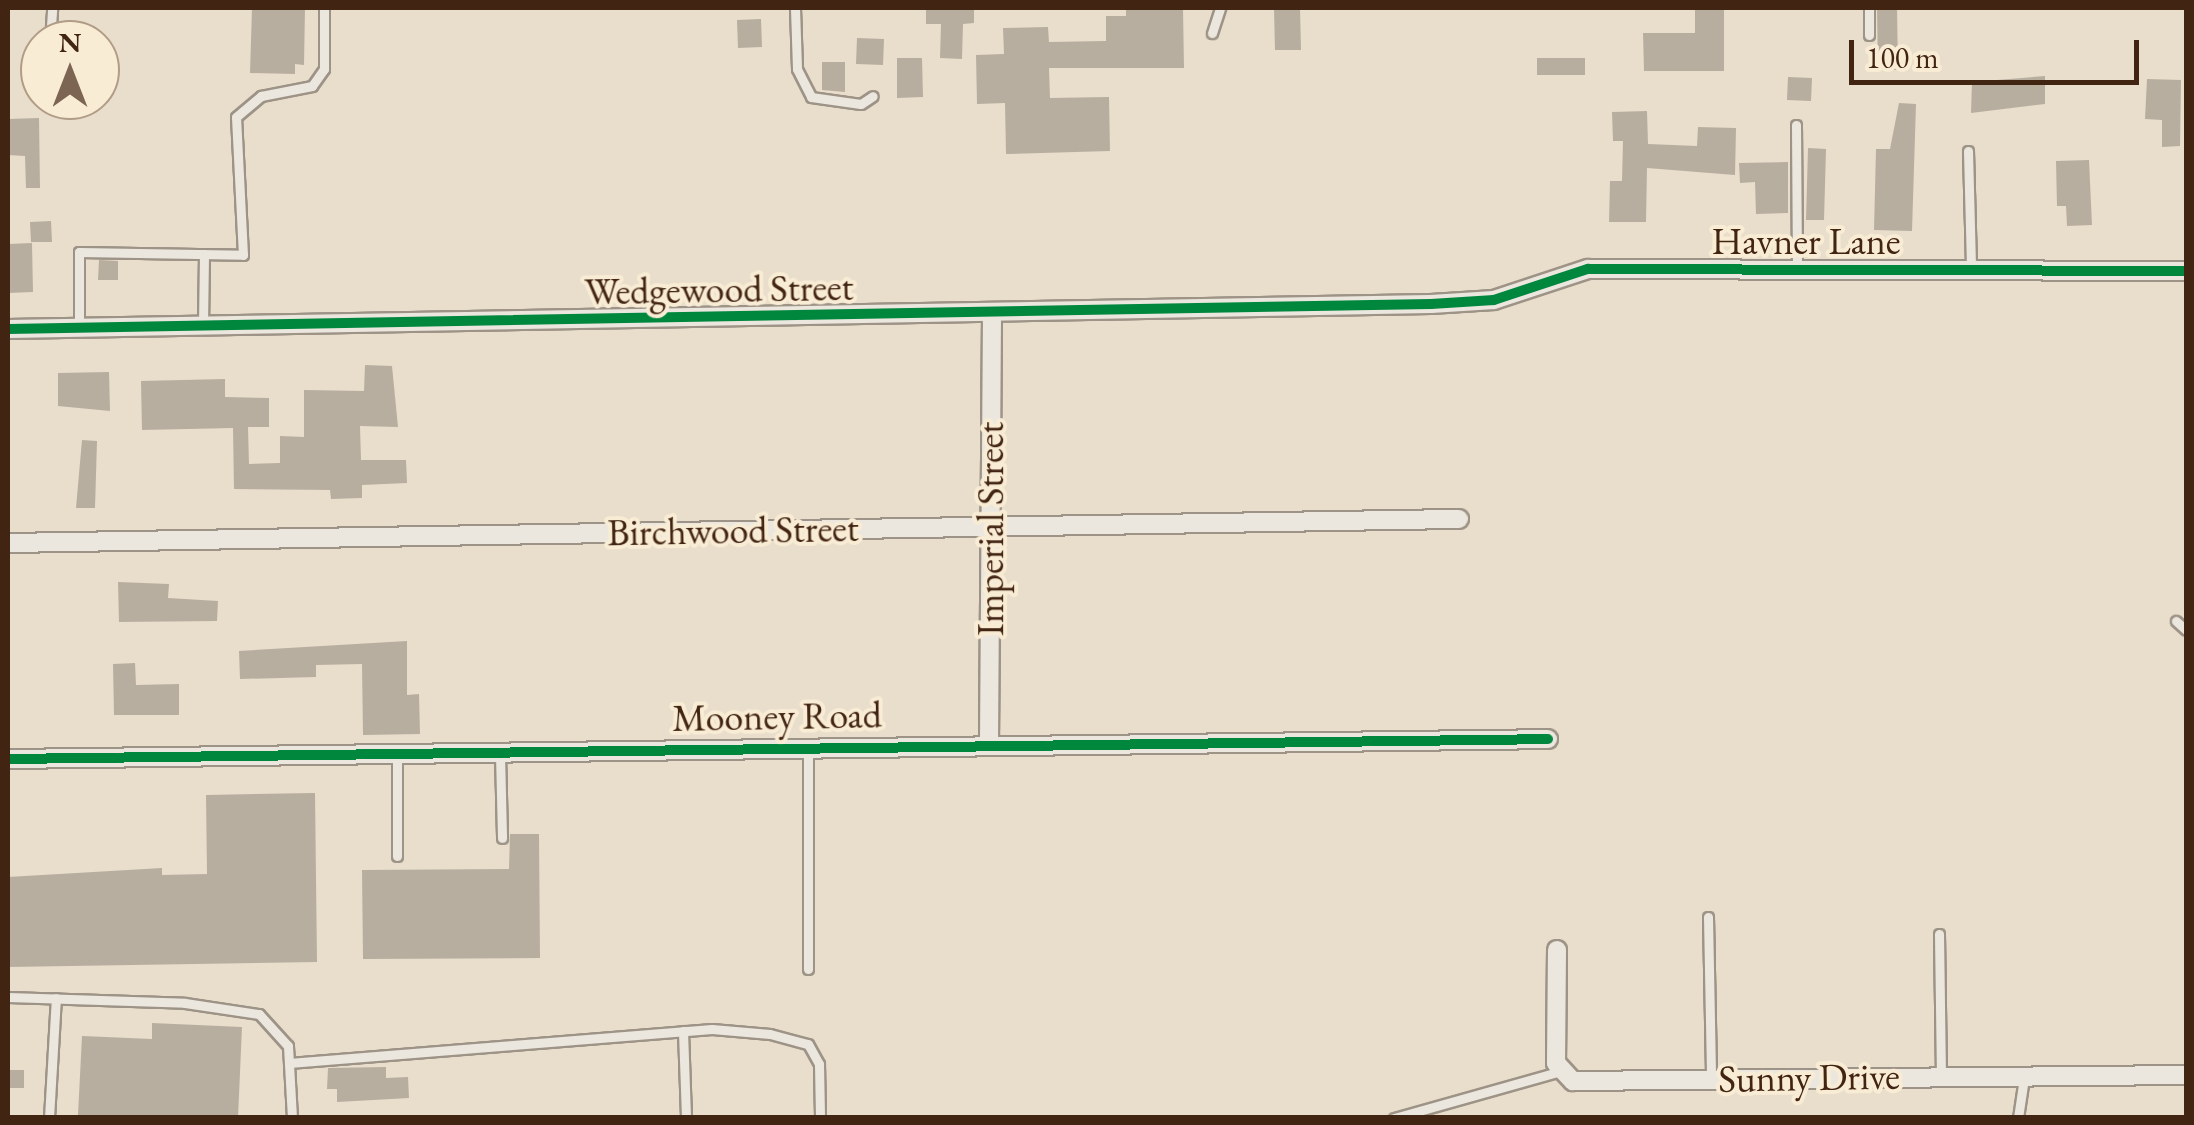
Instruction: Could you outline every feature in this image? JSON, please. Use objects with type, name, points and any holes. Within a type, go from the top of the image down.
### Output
[{"type":"street","name":"Havner Lane","points":[[1432,304],[1494,300],[1588,269],[2186,271]]},
{"type":"street","name":"Wedgewood Street","points":[[8,329],[1432,304]]},
{"type":"street","name":"Imperial Street","points":[[989,744],[992,314]]},
{"type":"street","name":"Birchwood Street","points":[[8,543],[1459,518]]},
{"type":"street","name":"Mooney Road","points":[[8,760],[808,745],[1548,739]]},
{"type":"street","points":[[1557,950],[1558,1072]]},
{"type":"street","name":"Sunny Drive","points":[[1558,1072],[1573,1082],[2186,1075]]},
{"type":"lane","points":[[79,328],[78,252],[244,255],[236,117],[261,96],[312,86],[324,69],[324,8]]},
{"type":"lane","points":[[794,8],[797,70],[811,98],[861,104],[873,96]]},
{"type":"lane","points":[[1212,33],[1220,8]]},
{"type":"lane","points":[[1868,35],[1869,8]]},
{"type":"lane","points":[[1796,125],[1797,272]]},
{"type":"lane","points":[[1968,152],[1971,272]]},
{"type":"lane","points":[[203,326],[204,254]]},
{"type":"lane","points":[[2176,621],[2186,630]]},
{"type":"lane","points":[[808,745],[808,969]]},
{"type":"lane","points":[[500,751],[502,838]]},
{"type":"lane","points":[[397,753],[397,856]]},
{"type":"lane","points":[[1708,917],[1711,1078]]},
{"type":"lane","points":[[1939,934],[1941,1075]]},
{"type":"lane","points":[[8,997],[185,1003],[258,1014],[288,1046],[292,1118]]},
{"type":"lane","points":[[49,1118],[56,998]]},
{"type":"lane","points":[[289,1063],[683,1031],[770,1034],[808,1044],[820,1064],[820,1118]]},
{"type":"lane","points":[[683,1031],[686,1118]]},
{"type":"lane","points":[[1394,1118],[1558,1072]]},
{"type":"lane","points":[[2018,1118],[2024,1075]]},
{"type":"building","points":[[252,8],[305,8],[304,65],[295,64],[295,74],[250,73]]},
{"type":"building","points":[[926,8],[974,8],[974,23],[963,24],[962,59],[940,58],[941,24],[926,24]]},
{"type":"building","points":[[1126,8],[1183,8],[1184,68],[1049,68],[1050,98],[1109,97],[1110,151],[1006,154],[1005,103],[977,104],[976,55],[1004,54],[1003,28],[1048,27],[1049,42],[1106,41],[1106,16],[1126,16]]},
{"type":"building","points":[[1274,8],[1300,8],[1301,50],[1275,50]]},
{"type":"building","points":[[1695,8],[1724,8],[1724,71],[1644,71],[1643,33],[1695,33]]},
{"type":"building","points":[[1877,8],[1897,8],[1898,70],[1878,70]]},
{"type":"building","points":[[761,19],[762,47],[738,48],[737,20]]},
{"type":"building","points":[[857,38],[884,39],[883,65],[856,64]]},
{"type":"building","points":[[897,58],[922,58],[923,97],[897,98]]},
{"type":"building","points":[[1537,58],[1585,58],[1585,75],[1537,75]]},
{"type":"building","points":[[822,62],[845,62],[845,92],[822,90]]},
{"type":"building","points":[[2045,76],[2045,104],[1971,113],[1972,82]]},
{"type":"building","points":[[1788,77],[1812,78],[1811,101],[1787,100]]},
{"type":"building","points":[[2147,79],[2181,80],[2180,146],[2162,147],[2162,120],[2145,119]]},
{"type":"building","points":[[1899,103],[1916,104],[1912,231],[1874,230],[1876,149],[1890,149]]},
{"type":"building","points":[[1647,111],[1648,144],[1697,146],[1698,127],[1736,128],[1735,175],[1647,168],[1646,222],[1609,222],[1610,181],[1622,181],[1623,141],[1613,141],[1612,112]]},
{"type":"building","points":[[8,119],[39,120],[40,188],[26,188],[25,156],[8,155]]},
{"type":"building","points":[[1808,148],[1826,149],[1824,220],[1806,220]]},
{"type":"building","points":[[2089,160],[2092,225],[2067,226],[2066,206],[2057,206],[2056,161]]},
{"type":"building","points":[[1788,162],[1788,213],[1756,214],[1755,182],[1740,183],[1739,163]]},
{"type":"building","points":[[51,221],[52,242],[31,242],[30,222]]},
{"type":"building","points":[[32,243],[33,292],[8,293],[8,244]]},
{"type":"building","points":[[99,260],[118,261],[118,280],[98,280]]},
{"type":"building","points":[[365,365],[392,366],[398,427],[360,426],[361,460],[406,460],[407,483],[362,485],[362,498],[331,499],[330,490],[234,489],[233,428],[142,430],[141,381],[225,379],[225,397],[269,398],[269,427],[248,427],[249,464],[280,463],[280,436],[304,437],[304,390],[364,391]]},
{"type":"building","points":[[109,372],[110,411],[58,406],[58,373]]},
{"type":"building","points":[[82,440],[97,441],[95,508],[76,508]]},
{"type":"building","points":[[118,582],[169,584],[168,598],[218,601],[217,621],[119,622]]},
{"type":"building","points":[[407,641],[407,695],[419,694],[420,734],[363,735],[362,664],[316,665],[316,677],[240,679],[239,651]]},
{"type":"building","points":[[135,663],[136,685],[179,684],[179,715],[114,715],[113,664]]},
{"type":"building","points":[[315,793],[317,962],[8,967],[8,877],[162,868],[162,875],[207,874],[206,795]]},
{"type":"building","points":[[510,834],[539,834],[540,958],[363,959],[362,870],[509,869]]},
{"type":"building","points":[[152,1023],[242,1027],[238,1118],[78,1115],[82,1036],[152,1039]]},
{"type":"building","points":[[386,1067],[386,1078],[408,1077],[409,1098],[337,1102],[337,1089],[327,1089],[328,1068]]},
{"type":"building","points":[[8,1070],[24,1070],[24,1088],[8,1088]]},
{"type":"cycle path","points":[[8,329],[1431,304],[1494,300],[1588,269],[2186,271]]},
{"type":"cycle path","points":[[8,759],[1548,739]]}]
